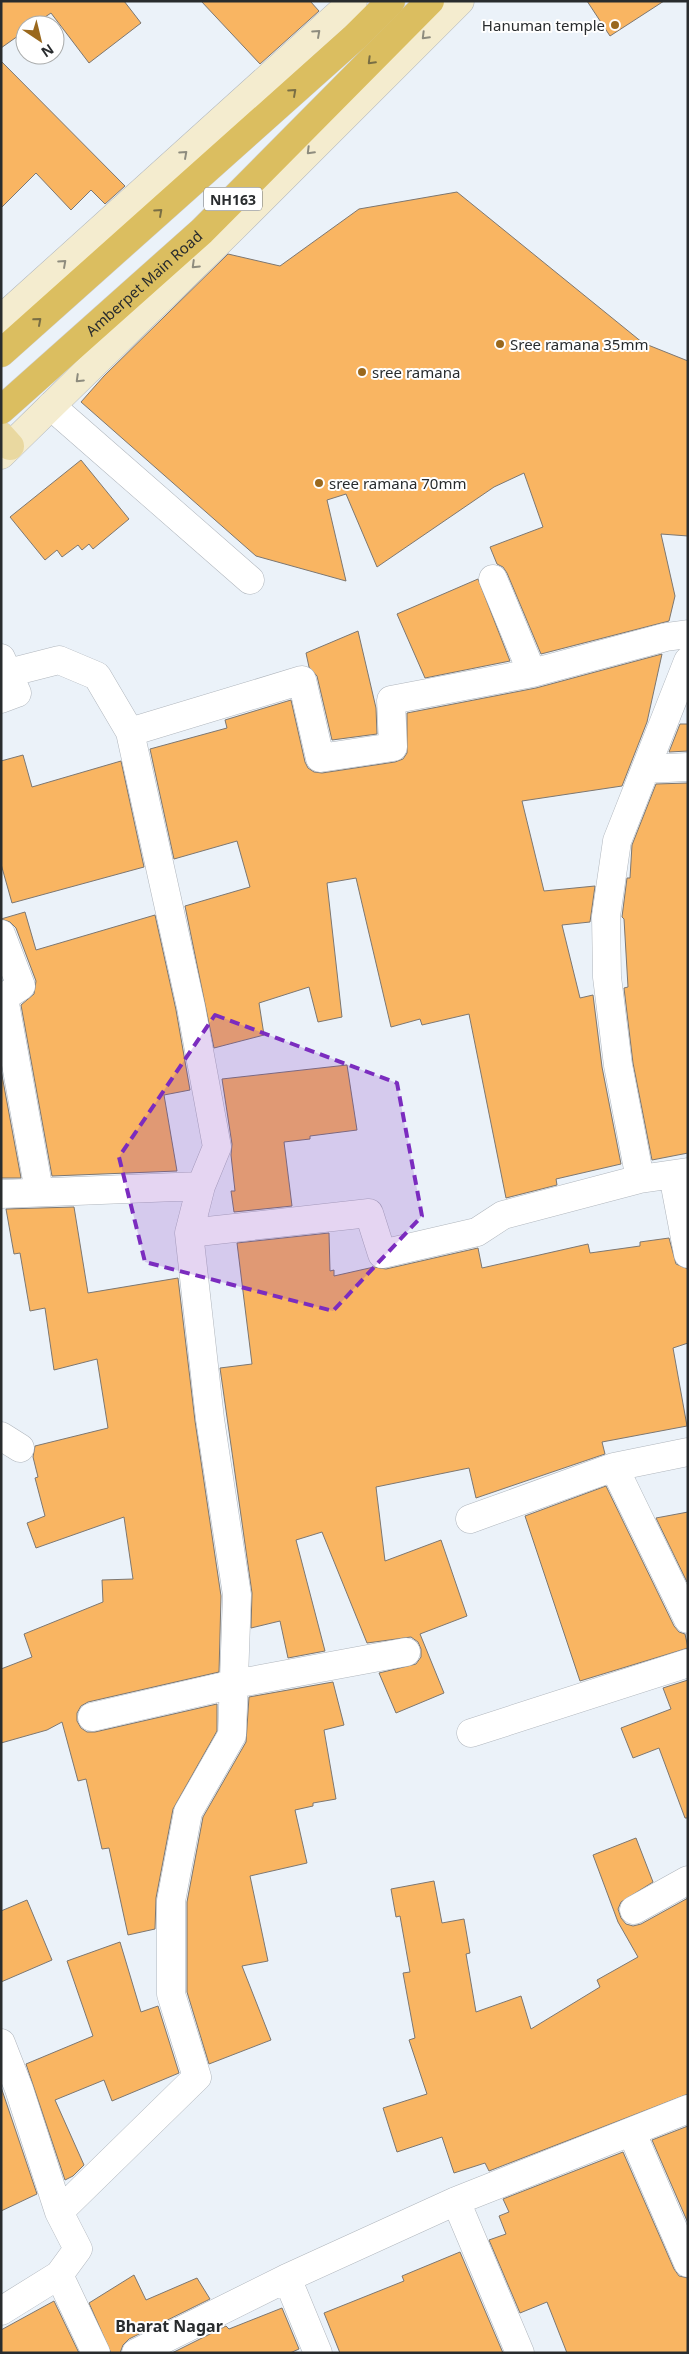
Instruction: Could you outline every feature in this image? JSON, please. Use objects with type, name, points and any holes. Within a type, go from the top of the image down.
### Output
[{"type":"highway","name":"NH163","points":[[1,353],[347,44],[390,1]]},
{"type":"highway","name":"Amberpet Main Road","points":[[1,410],[202,231],[430,1]]},
{"type":"street","points":[[1,319],[353,1]]},
{"type":"street","points":[[4,446],[51,406],[233,228],[460,1]]},
{"type":"street","points":[[51,406],[250,580]]},
{"type":"street","points":[[493,579],[532,673]]},
{"type":"street","points":[[130,732],[302,680],[320,758],[393,747],[391,700],[532,673],[666,637],[688,634]]},
{"type":"street","points":[[1,699],[17,693],[4,666],[59,660],[97,676],[130,732],[191,1007],[216,1147],[201,1186],[189,1233],[210,1419],[237,1595],[232,1735],[188,1812],[171,1901],[171,1994],[197,2076],[59,2212]]},
{"type":"street","points":[[640,1179],[618,1065],[607,977],[606,916],[617,841],[688,661]]},
{"type":"street","points":[[646,769],[688,767]]},
{"type":"street","points":[[1,934],[21,986],[3,999],[40,1191]]},
{"type":"street","points":[[189,1233],[369,1214],[382,1254],[477,1232],[503,1215],[640,1179],[680,1173],[688,1254]]},
{"type":"street","points":[[1,1194],[201,1186]]},
{"type":"street","points":[[470,1518],[614,1467],[688,1452]]},
{"type":"street","points":[[614,1467],[688,1619]]},
{"type":"street","points":[[92,1718],[234,1684],[406,1652]]},
{"type":"street","points":[[471,1733],[688,1663]]},
{"type":"street","points":[[634,1910],[688,1880]]},
{"type":"street","points":[[1,2042],[19,2089],[59,2212],[78,2249],[58,2275],[1,2312]]},
{"type":"street","points":[[136,2353],[286,2278],[456,2201],[688,2110]]},
{"type":"street","points":[[632,2133],[688,2263]]},
{"type":"street","points":[[456,2201],[520,2353]]},
{"type":"street","points":[[58,2275],[96,2353]]},
{"type":"street","points":[[286,2278],[318,2353]]},
{"type":"highlighted area","points":[[215,1015],[397,1083],[422,1216],[333,1311],[145,1262],[119,1157]]},
{"type":"building","points":[[1,1],[124,1],[141,23],[89,63],[65,31],[65,15],[53,15],[51,13],[48,15],[15,15],[15,38],[1,48]]},
{"type":"building","points":[[201,1],[310,1],[319,11],[260,64]]},
{"type":"building","name":"Hanuman temple","points":[[587,1],[664,1],[610,36]]},
{"type":"building","points":[[1,61],[125,186],[105,204],[91,190],[71,210],[36,173],[1,208]]},
{"type":"building","name":"sree ramana","points":[[457,192],[643,343],[688,361],[688,536],[661,534],[675,596],[669,621],[541,654],[507,573],[503,567],[497,564],[490,547],[543,527],[524,473],[494,487],[377,567],[346,494],[327,500],[346,581],[256,556],[81,402],[104,376],[228,254],[280,266],[359,209]]},
{"type":"building","points":[[81,460],[129,519],[93,549],[89,544],[82,550],[78,545],[62,557],[57,550],[45,560],[10,517]]},
{"type":"building","points":[[478,579],[510,661],[425,678],[397,614]]},
{"type":"building","points":[[358,631],[376,708],[377,734],[332,740],[317,676],[309,667],[306,653]]},
{"type":"building","points":[[662,654],[647,722],[622,786],[522,801],[544,891],[595,886],[590,922],[562,925],[580,998],[593,995],[602,1067],[621,1164],[556,1179],[557,1185],[506,1198],[469,1014],[422,1025],[420,1019],[391,1027],[356,878],[327,883],[342,1017],[318,1022],[309,987],[259,1003],[264,1035],[214,1048],[185,906],[250,887],[237,841],[174,859],[150,749],[227,728],[225,720],[291,700],[305,762],[308,768],[314,772],[322,773],[395,762],[403,759],[407,753],[407,713],[536,688]]},
{"type":"building","points":[[680,724],[688,724],[688,751],[669,752]]},
{"type":"building","points":[[23,755],[32,787],[121,761],[144,867],[12,903],[1,864],[1,761]]},
{"type":"building","points":[[688,783],[688,1153],[652,1160],[633,1063],[624,988],[628,987],[624,919],[622,917],[627,878],[630,878],[632,845],[656,784]]},
{"type":"building","points":[[25,912],[36,950],[155,915],[176,1010],[190,1090],[164,1095],[177,1171],[52,1176],[21,1005],[34,994],[36,981],[16,928],[10,922],[1,919]]},
{"type":"building","points":[[347,1065],[357,1130],[310,1136],[310,1139],[284,1142],[292,1206],[234,1212],[231,1191],[235,1191],[231,1155],[232,1144],[222,1079]]},
{"type":"building","points":[[1,1070],[21,1178],[1,1178]]},
{"type":"building","points":[[74,1207],[88,1293],[178,1278],[195,1421],[221,1596],[219,1672],[88,1702],[81,1706],[77,1713],[77,1721],[81,1728],[87,1732],[95,1732],[217,1704],[217,1731],[173,1809],[156,1898],[155,1929],[128,1935],[109,1848],[102,1849],[86,1779],[78,1781],[62,1722],[47,1730],[1,1743],[1,1669],[32,1657],[24,1634],[103,1602],[102,1580],[133,1579],[124,1517],[36,1548],[27,1523],[45,1516],[35,1478],[38,1477],[33,1457],[35,1446],[108,1428],[97,1359],[54,1370],[45,1308],[30,1311],[20,1253],[14,1254],[6,1209]]},
{"type":"building","points":[[329,1233],[330,1271],[334,1270],[334,1276],[374,1267],[386,1269],[478,1248],[482,1268],[588,1244],[590,1253],[640,1246],[640,1242],[669,1238],[676,1264],[688,1269],[688,1343],[673,1348],[687,1426],[602,1442],[605,1454],[476,1498],[469,1468],[376,1487],[385,1561],[441,1540],[467,1616],[420,1634],[444,1693],[396,1713],[379,1673],[416,1664],[421,1657],[421,1649],[418,1642],[411,1637],[367,1643],[322,1532],[296,1540],[325,1651],[288,1658],[280,1621],[251,1628],[252,1593],[220,1368],[252,1364],[237,1243]]},
{"type":"building","points":[[606,1486],[674,1626],[679,1632],[685,1634],[688,1648],[580,1681],[525,1516]]},
{"type":"building","points":[[688,1512],[688,1581],[687,1582],[656,1518]]},
{"type":"building","points":[[688,1680],[688,1818],[685,1818],[659,1748],[633,1758],[621,1728],[671,1709],[663,1688]]},
{"type":"building","points":[[333,1682],[344,1725],[324,1730],[336,1799],[313,1803],[313,1806],[295,1810],[307,1863],[250,1876],[268,1961],[242,1966],[271,2040],[209,2064],[187,1992],[187,1902],[203,1817],[246,1742],[249,1697]]},
{"type":"building","points":[[636,1838],[653,1882],[621,1902],[618,1909],[621,1918],[626,1924],[633,1926],[641,1924],[688,1898],[688,2094],[489,2171],[485,2163],[454,2173],[442,2137],[397,2152],[383,2108],[427,2094],[409,2040],[415,2038],[403,1973],[410,1972],[400,1916],[396,1917],[391,1889],[434,1881],[442,1923],[464,1919],[470,1953],[466,1954],[476,2012],[521,1996],[531,2029],[600,1987],[597,1980],[638,1957],[618,1922],[593,1855]]},
{"type":"building","points":[[27,1900],[52,1960],[1,1982],[1,1911]]},
{"type":"building","points":[[120,1942],[141,2012],[158,2006],[179,2073],[112,2101],[104,2080],[55,2100],[84,2165],[73,2176],[65,2180],[26,2064],[93,2036],[67,1961]]},
{"type":"building","points":[[1,2087],[37,2194],[1,2211]]},
{"type":"building","points":[[688,2126],[688,2223],[652,2140]]},
{"type":"building","points":[[623,2152],[674,2269],[679,2276],[688,2278],[688,2353],[567,2353],[547,2302],[520,2313],[489,2240],[506,2234],[499,2216],[509,2212],[503,2199]]},
{"type":"building","points":[[460,2252],[503,2353],[340,2353],[324,2313],[404,2281],[402,2276]]},
{"type":"building","points":[[134,2275],[146,2300],[197,2278],[210,2299],[129,2339],[123,2345],[120,2353],[111,2353],[89,2303]]},
{"type":"building","points":[[54,2301],[79,2353],[1,2353],[1,2330]]},
{"type":"building","points":[[282,2308],[299,2349],[290,2353],[172,2353],[226,2326],[229,2329]]},
{"type":"place","name":"Hanuman temple","points":[[615,25]]},
{"type":"place","name":"Sree ramana 35mm","points":[[500,344]]},
{"type":"place","name":"sree ramana","points":[[362,372]]},
{"type":"place","name":"sree ramana 70mm","points":[[319,483]]},
{"type":"district","name":"Bharat Nagar","points":[[169,2326]]}]
